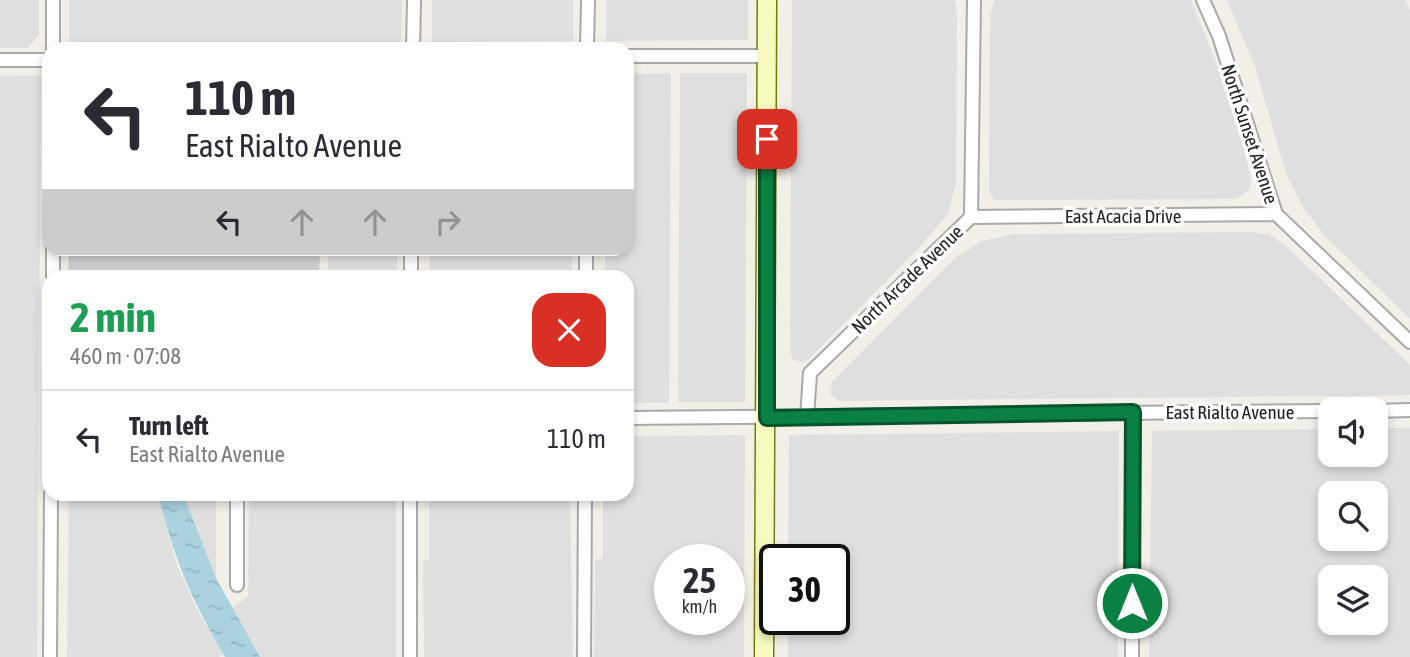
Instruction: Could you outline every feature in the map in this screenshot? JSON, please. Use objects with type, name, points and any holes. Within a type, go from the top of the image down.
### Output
[{"type":"main road","points":[[764,657],[767,0]]},
{"type":"street","points":[[53,0],[53,42]]},
{"type":"street","points":[[413,42],[414,0]]},
{"type":"street","points":[[587,42],[588,0]]},
{"type":"street","name":"North Arcade Avenue","points":[[807,418],[810,373],[971,217],[974,0]]},
{"type":"street","name":"North Sunset Avenue","points":[[1203,0],[1219,36],[1276,214],[1410,342]]},
{"type":"street","points":[[634,56],[767,56]]},
{"type":"street","points":[[0,60],[42,60]]},
{"type":"street","name":"East Acacia Drive","points":[[971,217],[1276,214]]},
{"type":"street","points":[[1388,411],[1410,410]]},
{"type":"street","name":"East Rialto Avenue","points":[[634,418],[1318,411]]},
{"type":"street","points":[[1132,657],[1133,412]]},
{"type":"street","points":[[50,657],[51,501]]},
{"type":"street","points":[[237,501],[237,585]]},
{"type":"street","points":[[410,501],[410,657]]},
{"type":"street","points":[[584,657],[585,501]]},
{"type":"shaded area","points":[[0,0],[39,0],[39,34],[28,48],[0,48]]},
{"type":"shaded area","points":[[69,0],[402,0],[401,42],[69,42]]},
{"type":"shaded area","points":[[432,0],[573,0],[573,41],[432,42]]},
{"type":"shaded area","points":[[606,0],[748,0],[748,40],[606,41]]},
{"type":"shaded area","points":[[792,0],[955,0],[957,12],[956,184],[948,214],[917,250],[809,359],[801,362],[793,360],[790,352]]},
{"type":"shaded area","points":[[994,0],[1191,0],[1231,100],[1251,180],[1249,190],[1235,199],[994,200],[989,191],[990,17]]},
{"type":"shaded area","points":[[1227,0],[1406,0],[1410,11],[1410,319],[1324,235],[1303,207],[1286,173],[1255,67]]},
{"type":"shaded area","points":[[671,73],[669,403],[634,403],[634,270],[605,270],[605,256],[634,256],[634,74]]},
{"type":"shaded area","points":[[680,73],[747,73],[745,402],[678,402]]},
{"type":"shaded area","points":[[41,75],[37,657],[0,657],[0,76]]},
{"type":"shaded area","points":[[1251,232],[1270,235],[1286,246],[1410,365],[1410,395],[839,401],[830,395],[832,382],[955,258],[982,241],[1014,234]]},
{"type":"shaded area","points":[[69,256],[320,256],[319,270],[68,270]]},
{"type":"shaded area","points":[[328,256],[397,256],[397,270],[328,270]]},
{"type":"shaded area","points":[[430,256],[572,256],[572,270],[430,270]]},
{"type":"shaded area","points":[[1388,428],[1410,428],[1410,657],[1149,657],[1152,431],[1318,429],[1318,467],[1388,467]]},
{"type":"shaded area","points":[[1119,431],[1118,657],[788,657],[788,635],[850,635],[850,544],[788,544],[789,435]]},
{"type":"shaded area","points":[[745,435],[745,544],[654,544],[654,635],[744,635],[744,657],[594,657],[595,560],[603,559],[603,501],[634,501],[634,436]]},
{"type":"shaded area","points":[[69,501],[160,501],[176,563],[198,612],[223,653],[219,657],[67,657]]},
{"type":"shaded area","points":[[185,501],[216,501],[216,578]]},
{"type":"shaded area","points":[[249,501],[396,501],[396,657],[260,657],[232,608],[248,596]]},
{"type":"shaded area","points":[[429,501],[570,501],[573,657],[424,657],[423,560],[429,560]]},
{"type":"water","points":[[160,501],[186,501],[216,578],[260,657],[225,657],[202,616],[170,539]]},
{"type":"route","points":[[767,139],[767,418],[1133,412],[1132,603]]}]
